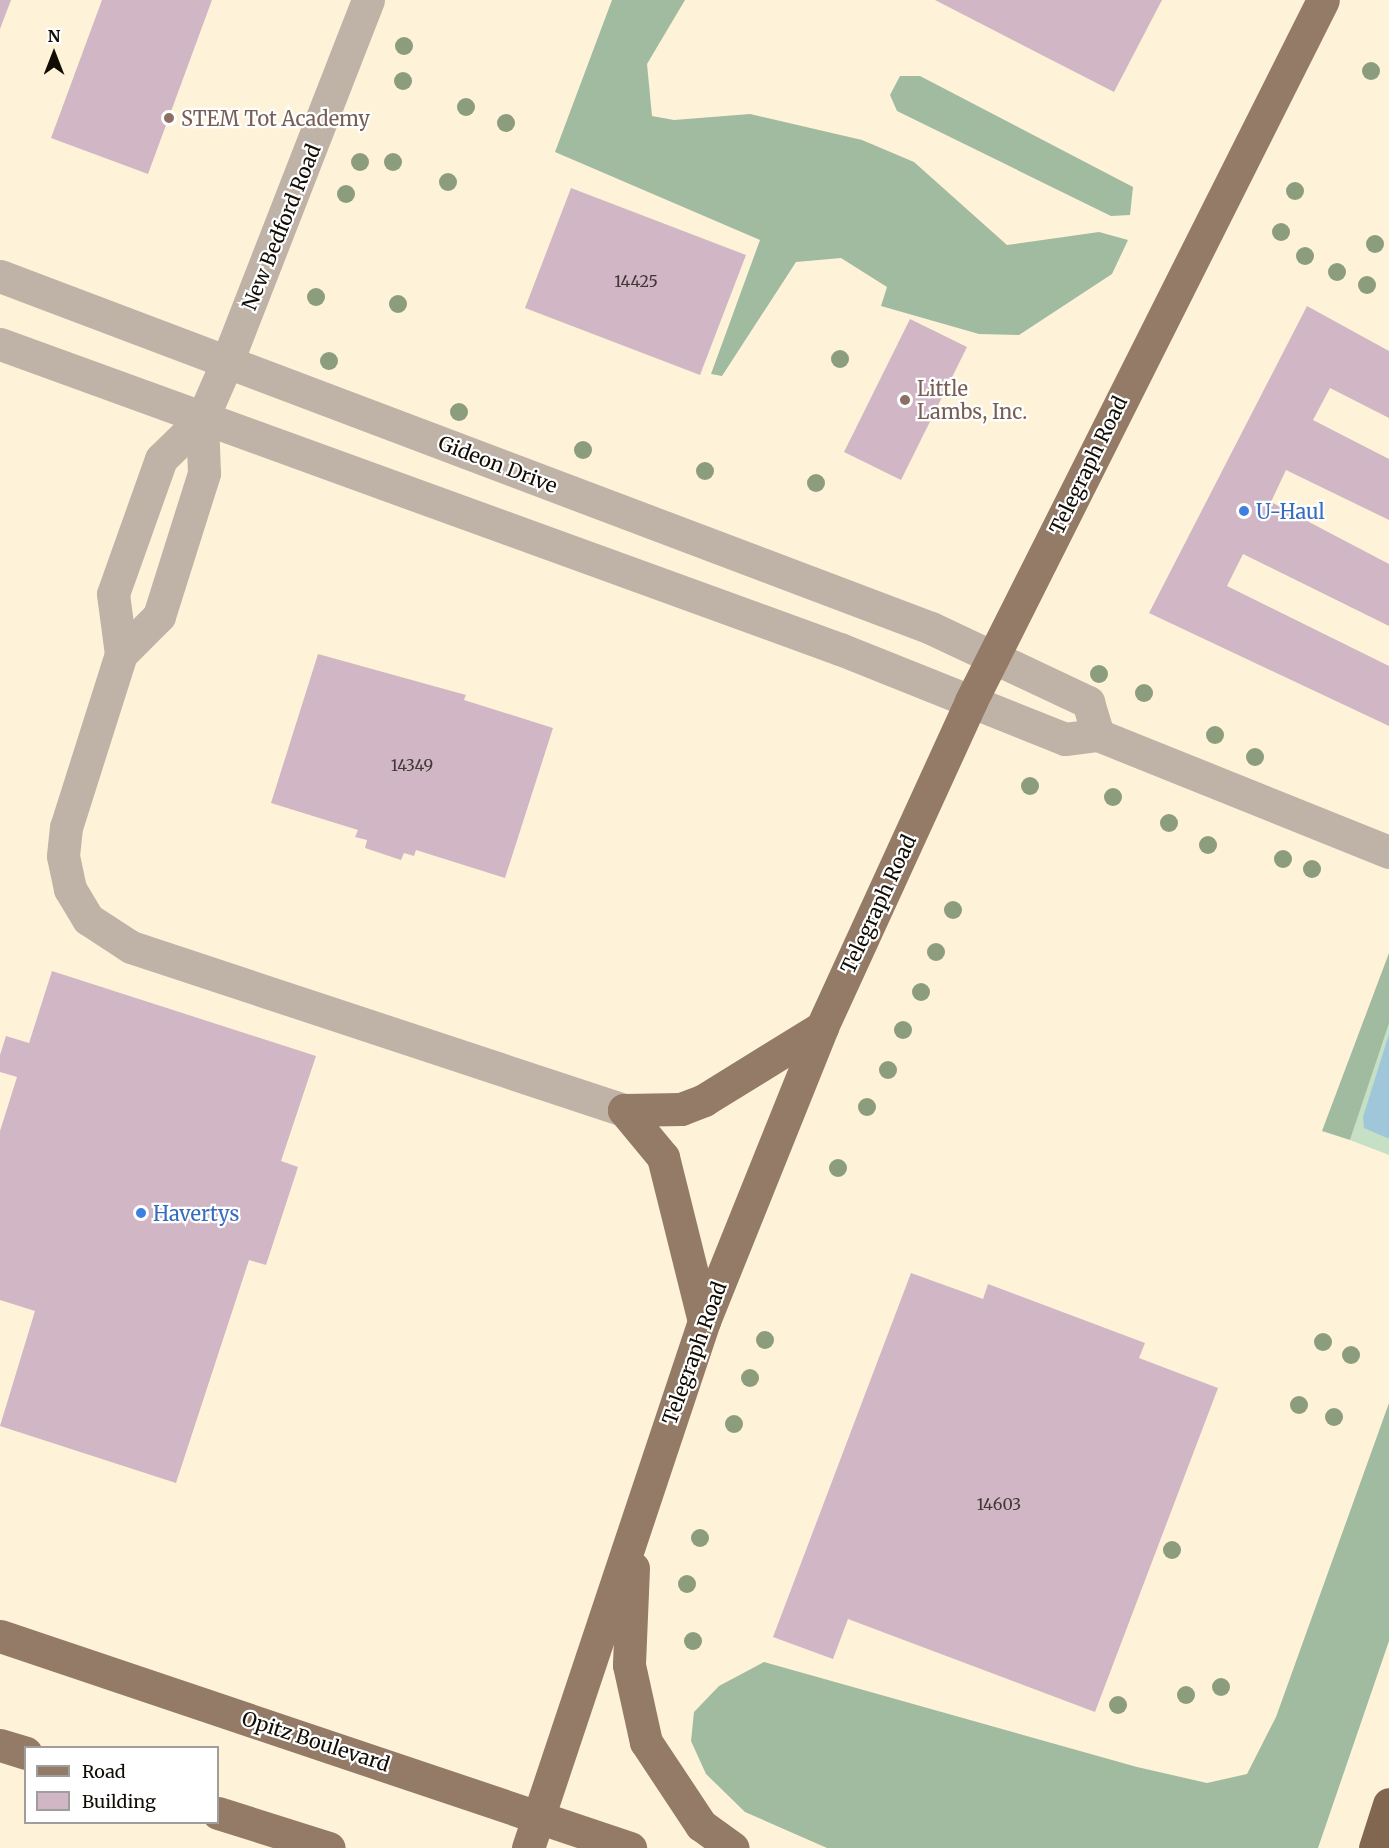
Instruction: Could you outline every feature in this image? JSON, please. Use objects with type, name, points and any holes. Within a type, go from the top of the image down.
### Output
[{"type":"highway","points":[[1375,1848],[1389,1804]]},
{"type":"main road","name":"Telegraph Road","points":[[528,1848],[704,1322],[822,1027],[971,701],[1323,0]]},
{"type":"main road","points":[[624,1110],[681,1109],[704,1100],[822,1027]]},
{"type":"main road","points":[[624,1110],[663,1157],[704,1322]]},
{"type":"main road","points":[[636,1523],[629,1665],[637,1713],[664,1777],[701,1825],[734,1848]]},
{"type":"main road","name":"Opitz Boulevard","points":[[0,1636],[539,1815],[630,1848]]},
{"type":"main road","points":[[0,1745],[24,1752]]},
{"type":"main road","points":[[219,1813],[329,1848]]},
{"type":"street","name":"New Bedford Road","points":[[202,419],[227,362],[368,0]]},
{"type":"street","name":"Gideon Drive","points":[[0,276],[888,611],[1088,702],[1098,735]]},
{"type":"street","points":[[0,344],[971,701],[1065,739],[1098,735],[1389,852]]},
{"type":"street","points":[[202,419],[161,459],[113,594],[121,654],[66,827],[63,856],[70,889],[88,919],[131,947],[624,1110]]},
{"type":"street","points":[[121,654],[159,615],[204,473],[202,419]]},
{"type":"green space","points":[[612,0],[685,0],[647,64],[652,116],[674,120],[750,114],[862,140],[914,162],[1007,245],[1099,232],[1128,240],[1112,274],[1019,335],[979,334],[881,306],[887,287],[841,258],[796,262],[722,376],[711,374],[760,240],[555,152]]},
{"type":"green space","points":[[900,76],[920,76],[1133,187],[1130,215],[1111,216],[897,111],[890,95]]},
{"type":"green space","points":[[1389,953],[1389,1023],[1350,1140],[1322,1131]]},
{"type":"green space","points":[[1389,1023],[1389,1155],[1350,1140]]},
{"type":"green space","points":[[1389,1403],[1389,1641],[1318,1848],[827,1848],[745,1812],[706,1774],[691,1741],[694,1712],[719,1686],[764,1662],[1137,1767],[1207,1783],[1247,1774],[1276,1717]]},
{"type":"water","points":[[1389,1034],[1389,1138],[1387,1138],[1364,1128],[1363,1117]]},
{"type":"building","points":[[0,0],[11,0],[0,29]]},
{"type":"building","points":[[102,0],[212,0],[148,174],[51,138]]},
{"type":"building","points":[[935,0],[1162,0],[1114,92]]},
{"type":"building","points":[[571,188],[746,255],[700,375],[525,308]]},
{"type":"building","name":"U-Haul","points":[[1307,306],[1389,351],[1389,418],[1330,388],[1313,420],[1389,459],[1389,520],[1286,470],[1271,502],[1389,564],[1389,626],[1243,554],[1227,586],[1389,666],[1389,726],[1149,613]]},
{"type":"building","name":"Little Lambs, Inc.","points":[[910,319],[967,347],[901,480],[844,452]]},
{"type":"building","points":[[318,654],[466,695],[464,700],[553,728],[505,878],[416,850],[414,856],[404,853],[401,860],[365,848],[367,840],[355,837],[358,830],[271,803]]},
{"type":"building","name":"Havertys","points":[[52,971],[316,1056],[281,1161],[298,1167],[266,1265],[249,1260],[176,1483],[0,1426],[35,1311],[0,1300],[0,1131],[17,1077],[0,1072],[0,1055],[6,1036],[29,1043]]},
{"type":"building","points":[[911,1273],[983,1299],[988,1284],[1145,1343],[1139,1358],[1218,1388],[1095,1712],[848,1619],[833,1659],[773,1637]]},
{"type":"place","name":"STEM Tot Academy","points":[[169,118]]},
{"type":"place","name":"Little Lambs, Inc.","points":[[905,400]]},
{"type":"place","name":"U-Haul","points":[[1244,511]]},
{"type":"place","name":"Havertys","points":[[141,1213]]}]
